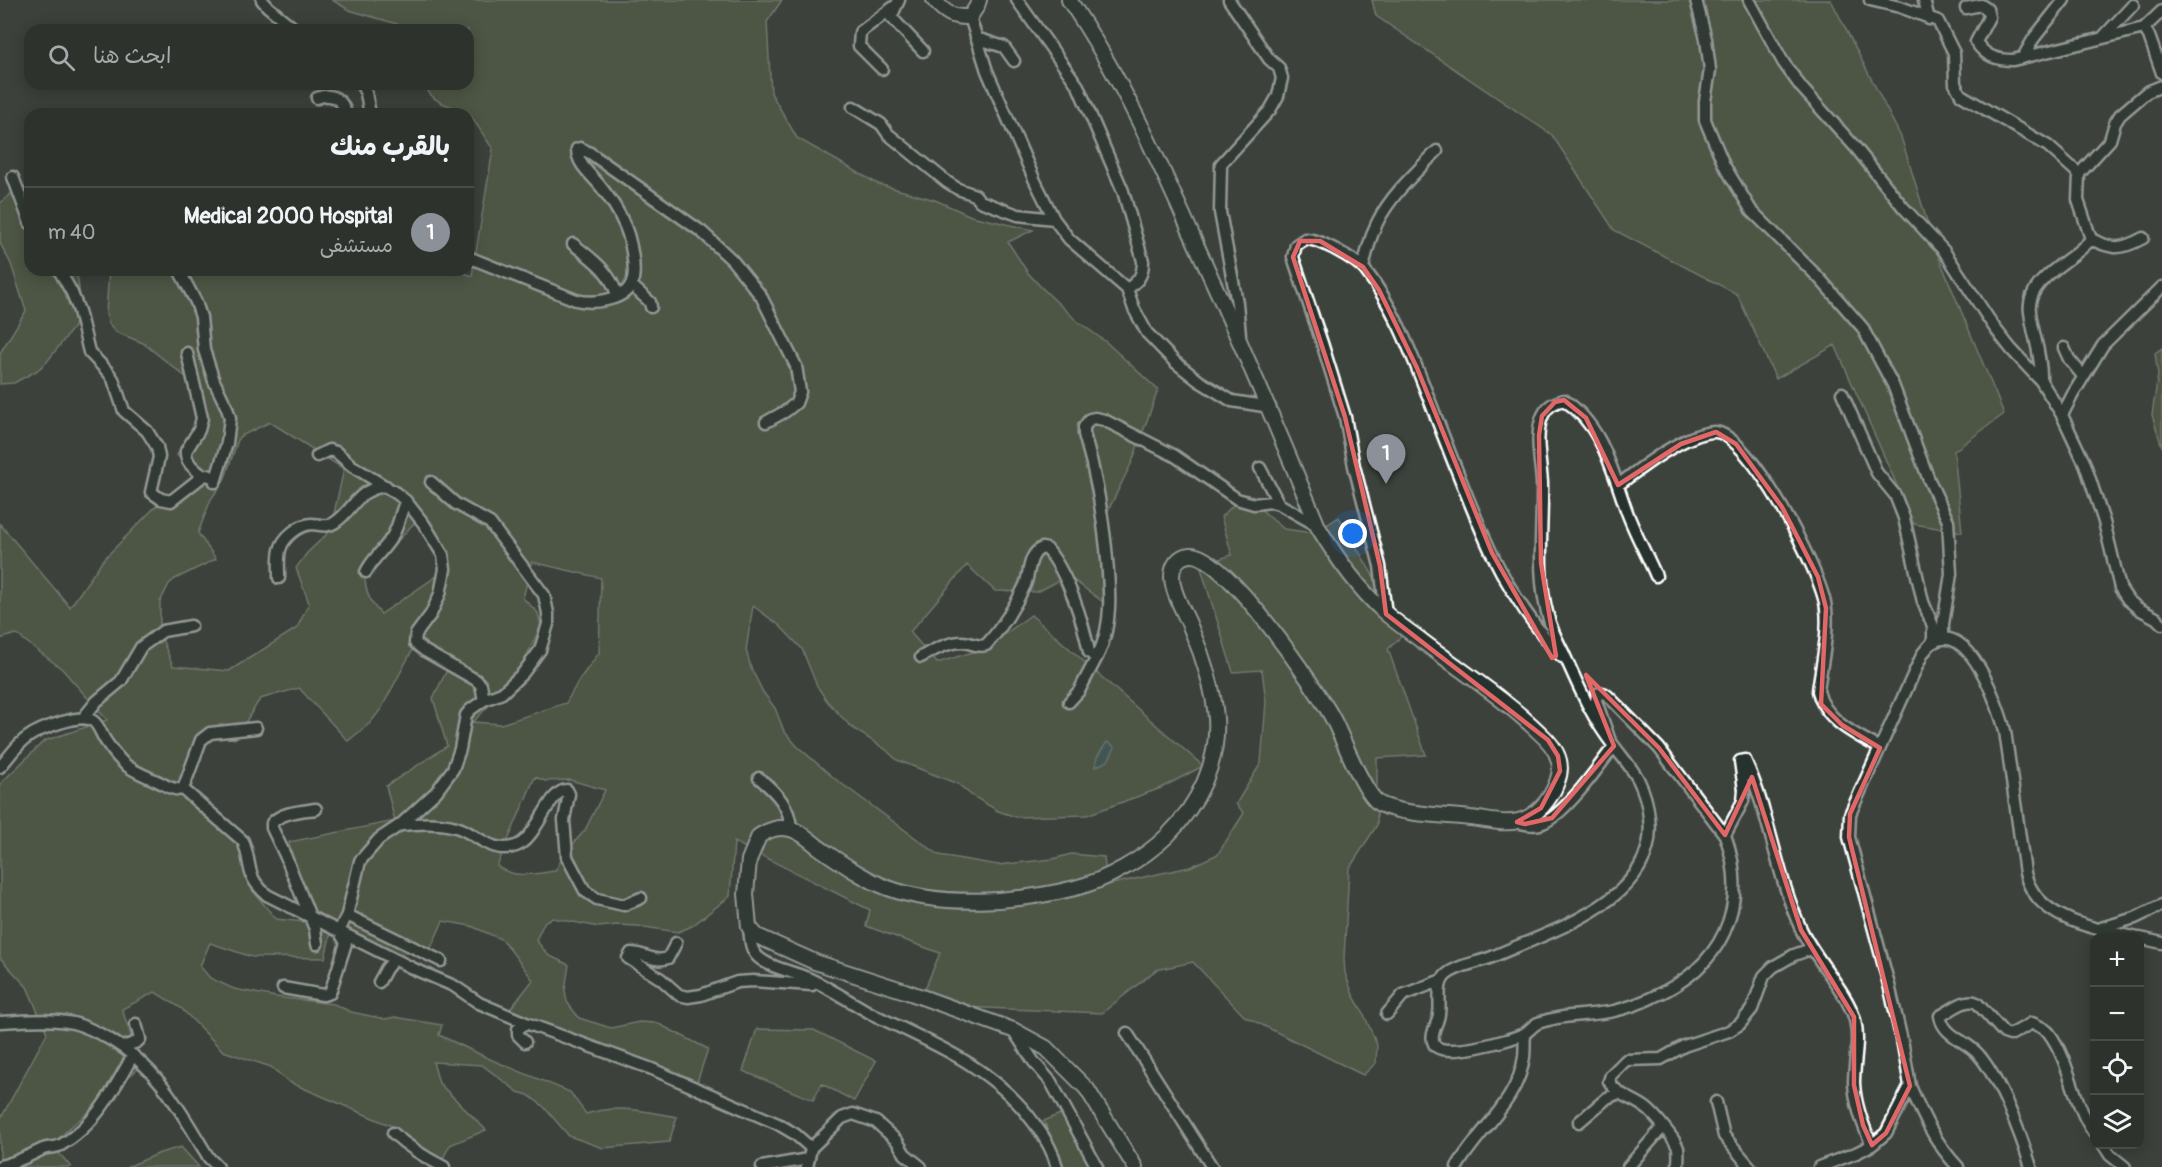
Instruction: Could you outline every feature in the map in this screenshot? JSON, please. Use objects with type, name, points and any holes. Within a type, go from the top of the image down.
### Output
[{"type":"street","points":[[262,0],[289,24]]},
{"type":"street","points":[[934,0],[950,15],[970,17]]},
{"type":"street","points":[[979,0],[970,17],[976,38],[1001,105],[1054,219],[1084,254],[1127,289],[1147,333],[1175,362],[1232,401],[1270,407]]},
{"type":"street","points":[[1017,0],[1078,86],[1123,191],[1143,261],[1140,278],[1127,289]]},
{"type":"street","points":[[1069,0],[1100,47],[1122,87],[1172,191],[1270,407],[1318,527],[1359,586],[1386,614],[1514,711],[1548,740],[1558,756],[1560,771],[1550,796],[1541,808],[1517,822]]},
{"type":"street","points":[[1229,0],[1269,59],[1279,68],[1282,78],[1278,96],[1270,110],[1221,164],[1220,212],[1237,303],[1240,342]]},
{"type":"street","points":[[1696,0],[1706,39],[1710,70],[1705,101],[1705,120],[1724,165],[1757,217],[1821,280],[1862,327],[1893,385],[1929,480],[1948,521],[1951,574],[1938,641],[1923,653],[1850,813],[1849,837],[1889,985],[1910,1086],[1925,1123],[1942,1150],[1958,1167]]},
{"type":"street","points":[[1749,0],[1783,62],[1801,87],[1856,148],[1903,207],[1944,251],[1994,327],[2041,381],[2062,415],[2085,464],[2095,492],[2120,588],[2133,605],[2162,624]]},
{"type":"street","points":[[1870,0],[1900,7],[1938,21],[1954,54],[1955,84],[1961,95],[2048,146],[2079,174]]},
{"type":"street","points":[[1924,0],[1929,19]]},
{"type":"street","points":[[2023,57],[2034,38],[2064,0]]},
{"type":"street","points":[[897,3],[891,17],[922,51]]},
{"type":"street","points":[[882,69],[859,46],[860,32],[897,3]]},
{"type":"street","points":[[1966,8],[1981,5],[1987,9],[1989,17],[1976,42],[1990,56],[2000,60],[2013,60],[2144,28],[2162,11]]},
{"type":"street","points":[[2104,36],[2133,5]]},
{"type":"street","points":[[2144,28],[2162,73]]},
{"type":"street","points":[[976,38],[1004,47],[1014,61]]},
{"type":"street","points":[[2143,238],[2129,245],[2111,248],[2091,239],[2078,200],[2079,174],[2110,140],[2120,115],[2147,92],[2162,86]]},
{"type":"street","points":[[364,90],[368,108]]},
{"type":"street","points":[[317,98],[326,95],[336,98],[344,108]]},
{"type":"street","points":[[853,108],[880,124],[888,134],[958,189],[975,195],[980,201],[1018,215],[1054,219]]},
{"type":"street","points":[[474,259],[576,300],[589,303],[599,302],[616,295],[631,285],[632,257],[630,239],[624,222],[601,187],[579,160],[577,149],[580,148],[702,232],[732,260],[761,296],[796,366],[800,392],[796,403],[766,422]]},
{"type":"street","points":[[1363,267],[1372,237],[1387,206],[1437,151]]},
{"type":"street","points":[[13,177],[24,207]]},
{"type":"street","points":[[1386,614],[1380,566],[1354,466],[1345,417],[1296,267],[1294,250],[1300,241],[1313,239],[1363,267],[1379,290],[1403,335],[1492,553],[1528,617],[1568,664]]},
{"type":"street","points":[[2041,381],[2040,359],[2029,308],[2031,299],[2038,286],[2058,266],[2084,248],[2091,239]]},
{"type":"street","points":[[573,244],[604,270],[613,284],[616,295]]},
{"type":"street","points":[[63,276],[79,311],[89,352],[113,380],[124,411],[147,431],[157,447],[159,457],[151,492],[160,499],[171,501],[203,476],[208,475],[215,480],[227,443],[230,418],[204,350],[199,310],[182,276]]},
{"type":"street","points":[[631,285],[650,302],[651,307]]},
{"type":"street","points":[[2062,415],[2103,345],[2162,287]]},
{"type":"street","points":[[2064,348],[2069,359],[2083,376]]},
{"type":"street","points":[[187,353],[202,418],[201,425],[185,455],[192,468],[203,476]]},
{"type":"street","points":[[1842,393],[1877,473],[1895,495],[1904,518],[1923,602],[1938,641]]},
{"type":"street","points":[[1388,1014],[1403,995],[1442,980],[1453,971],[1486,959],[1592,911],[1612,898],[1638,871],[1648,847],[1651,828],[1648,807],[1638,780],[1595,718],[1548,617],[1544,595],[1539,435],[1542,416],[1555,402],[1564,400],[1586,418],[1606,453],[1628,514],[1656,576]]},
{"type":"street","points":[[1069,702],[1079,691],[1098,655],[1109,623],[1111,596],[1098,484],[1084,434],[1084,427],[1090,419],[1104,420],[1175,456],[1237,499],[1254,504],[1271,502],[1279,504],[1318,527]]},
{"type":"street","points":[[1618,485],[1656,459],[1693,438],[1716,432],[1725,435],[1736,444],[1782,507],[1818,577],[1826,609],[1818,691],[1821,704],[1830,716],[1880,748]]},
{"type":"street","points":[[317,456],[329,450],[336,452],[352,466],[406,501],[424,524],[443,555],[445,569],[437,602],[416,634],[415,643],[476,680],[481,685],[484,700]]},
{"type":"street","points":[[1260,468],[1279,504]]},
{"type":"street","points":[[339,931],[347,915],[360,861],[378,839],[400,825],[425,804],[453,769],[460,749],[466,715],[484,700],[502,693],[523,673],[540,650],[548,624],[544,595],[490,523],[456,504],[431,482]]},
{"type":"street","points":[[279,578],[279,551],[288,536],[307,525],[333,524],[367,491],[386,486]]},
{"type":"street","points":[[366,572],[395,531],[400,512],[406,501]]},
{"type":"street","points":[[921,657],[934,650],[961,642],[986,645],[1020,594],[1033,555],[1041,548],[1047,549],[1059,567],[1086,637],[1089,652],[1094,656],[1098,655]]},
{"type":"street","points":[[1057,1167],[1047,1140],[1030,1116],[985,1073],[936,1043],[869,1012],[816,982],[759,958],[753,951],[746,894],[749,860],[759,836],[775,828],[791,829],[839,861],[886,887],[946,901],[1038,895],[1078,888],[1115,872],[1145,853],[1165,837],[1196,799],[1208,777],[1214,745],[1216,717],[1207,678],[1194,635],[1174,588],[1172,572],[1176,562],[1186,555],[1196,554],[1210,562],[1236,587],[1305,673],[1331,716],[1365,789],[1378,803],[1419,813],[1497,822],[1540,824],[1552,818],[1567,805],[1612,744]]},
{"type":"street","points":[[0,767],[28,737],[40,730],[84,717],[97,701],[121,681],[141,647],[163,631],[190,626]]},
{"type":"street","points":[[1938,641],[1956,642],[1970,651],[2000,709],[2027,884],[2038,899],[2053,910],[2074,921],[2116,933]]},
{"type":"street","points":[[1442,980],[1439,1015],[1432,1039],[1437,1048],[1446,1052],[1489,1044],[1525,1033],[1536,1024],[1616,1011],[1675,987],[1710,958],[1722,939],[1734,893],[1735,874],[1725,835],[1659,748],[1605,693],[1600,693],[1597,694],[1596,701],[1612,744]]},
{"type":"street","points":[[84,717],[92,720],[98,726],[114,754],[124,765],[133,772],[176,790],[183,789],[243,841],[254,883],[267,895],[394,959],[454,986],[478,1003],[652,1069],[778,1125],[795,1134],[809,1158]]},
{"type":"street","points":[[183,789],[201,740],[210,733],[256,728]]},
{"type":"street","points":[[1725,835],[1743,801],[1744,790],[1740,761],[1745,760],[1794,912],[1811,949],[1854,1017],[1857,1041],[1854,1085],[1863,1125],[1872,1145]]},
{"type":"street","points":[[759,778],[784,803],[790,817],[791,829]]},
{"type":"street","points":[[400,825],[444,825],[463,830],[484,843],[507,847],[516,846],[534,829],[554,798],[562,790],[567,790],[569,794],[564,820],[567,857],[585,891],[597,899],[624,905],[641,898]]},
{"type":"street","points":[[316,809],[298,811],[275,818],[272,828],[315,929],[317,944]]},
{"type":"street","points":[[2098,929],[2135,918],[2162,905]]},
{"type":"street","points":[[347,915],[441,962]]},
{"type":"street","points":[[749,927],[765,941],[815,962],[926,998],[1013,1030],[1046,1048],[1082,1081],[1135,1167]]},
{"type":"street","points":[[283,988],[323,995],[330,993],[346,943],[339,931]]},
{"type":"street","points":[[2144,939],[2162,943]]},
{"type":"street","points":[[676,943],[668,958],[662,960],[638,953],[631,953],[628,958],[661,979],[679,995],[688,997],[737,982],[769,981],[812,985],[816,982]]},
{"type":"street","points":[[1678,1167],[1678,1149],[1663,1127],[1644,1107],[1618,1093],[1608,1081],[1611,1075],[1626,1060],[1661,1059],[1684,1046],[1729,1031],[1740,1024],[1752,1009],[1764,976],[1773,967],[1794,955],[1811,949]]},
{"type":"street","points":[[379,982],[394,959]]},
{"type":"street","points":[[2031,1167],[2015,1122],[1991,1073],[1978,1053],[1949,1032],[1941,1022],[1940,1016],[1972,1000],[2004,1033],[2010,1035],[2032,1023],[2048,1032],[2065,1063],[2090,1127]]},
{"type":"street","points":[[0,1022],[39,1020],[75,1024],[105,1036],[123,1047],[167,1089],[209,1158],[218,1167]]},
{"type":"street","points":[[525,1042],[518,1035],[518,1029],[526,1023]]},
{"type":"street","points":[[123,1047],[140,1039],[136,1024]]},
{"type":"street","points":[[1013,1030],[1034,1062],[1051,1082],[1097,1167]]},
{"type":"street","points":[[1127,1033],[1212,1167]]},
{"type":"street","points":[[1457,1167],[1509,1096],[1524,1058],[1525,1033]]},
{"type":"street","points":[[0,1166],[31,1156],[46,1148],[58,1146],[83,1128],[107,1100],[133,1055]]},
{"type":"street","points":[[1824,1166],[1872,1145],[1886,1133],[1910,1086]]},
{"type":"street","points":[[1579,1122],[1607,1098],[1618,1093]]},
{"type":"street","points":[[1716,1102],[1724,1136],[1750,1167]]},
{"type":"street","points":[[762,1167],[809,1158],[842,1118],[853,1114],[876,1122],[897,1141],[905,1154],[921,1167]]},
{"type":"street","points":[[1628,1167],[1663,1127]]},
{"type":"street","points":[[393,1132],[413,1151],[444,1167]]},
{"type":"street","points":[[2106,1149],[2124,1167]]},
{"type":"street","points":[[25,1167],[31,1156]]},
{"type":"highlighted area","points":[[1300,241],[1320,241],[1363,267],[1379,290],[1417,368],[1492,553],[1552,658],[1556,656],[1541,563],[1539,435],[1542,416],[1555,402],[1564,400],[1586,418],[1618,485],[1681,444],[1716,432],[1736,444],[1782,507],[1818,577],[1826,608],[1821,704],[1842,725],[1880,748],[1850,814],[1849,837],[1910,1086],[1886,1133],[1872,1145],[1863,1125],[1854,1085],[1854,1017],[1801,930],[1752,777],[1725,835],[1659,748],[1586,675],[1614,746],[1552,818],[1525,824],[1517,822],[1541,808],[1560,771],[1558,756],[1548,740],[1386,614],[1380,566],[1345,417],[1293,257]]},
{"type":"green space","points":[[332,0],[782,0],[767,22],[771,93],[797,138],[878,184],[935,200],[971,216],[1033,230],[1008,242],[1028,273],[1077,321],[1106,342],[1158,390],[1132,462],[1099,529],[1103,602],[1068,576],[1037,592],[995,591],[967,565],[910,632],[937,663],[986,648],[1031,615],[1203,766],[1161,788],[1087,815],[1016,817],[998,811],[971,795],[958,784],[897,760],[885,749],[851,727],[827,701],[817,686],[802,649],[779,625],[753,606],[746,650],[751,668],[763,692],[775,708],[784,731],[797,746],[834,778],[939,855],[998,865],[1053,859],[1071,854],[1104,857],[1107,885],[1190,867],[1218,854],[1244,813],[1236,804],[1261,763],[1266,702],[1262,670],[1233,672],[1200,565],[1232,555],[1221,517],[1244,495],[1284,529],[1314,533],[1339,517],[1406,632],[1388,649],[1426,755],[1377,758],[1377,825],[1349,869],[1345,973],[1377,1045],[1376,1063],[1363,1075],[1244,1016],[1193,962],[1156,970],[1102,1013],[918,1005],[940,953],[866,926],[870,910],[734,842],[730,896],[692,926],[678,932],[637,926],[599,927],[553,918],[545,921],[536,940],[548,955],[569,965],[565,990],[567,1002],[579,1018],[611,1028],[639,1022],[657,1023],[708,1049],[697,1082],[508,1012],[533,980],[503,940],[471,926],[443,921],[429,952],[390,954],[333,923],[325,958],[252,957],[210,943],[200,966],[210,978],[234,989],[334,1004],[351,1012],[385,1019],[395,1017],[442,1025],[439,1035],[570,1092],[586,1114],[621,1109],[677,1117],[669,1142],[603,1148],[569,1136],[543,1106],[528,1095],[518,1092],[482,1065],[433,1062],[439,1083],[486,1130],[450,1145],[442,1160],[394,1127],[289,1082],[271,1067],[223,1051],[181,1008],[155,992],[122,1009],[141,1067],[72,1125],[53,1146],[71,1167],[0,1167],[0,1120],[47,1033],[27,987],[0,958],[0,784],[44,741],[107,720],[62,669],[16,634],[0,639],[0,524],[70,607],[103,560],[154,508],[193,475],[177,455],[196,422],[187,378],[143,343],[116,332],[109,324],[106,314],[109,276],[474,276],[493,149],[474,121],[474,108],[455,108],[434,98],[428,90],[474,90],[474,24],[397,24],[349,10]],"holes":[[[270,422],[344,469],[330,531],[307,553],[296,568],[309,603],[297,628],[229,671],[173,666],[160,634],[160,602],[169,584],[175,579],[216,559],[198,533],[211,499],[224,481],[239,437]],[[415,522],[447,569],[381,614],[369,597],[365,577]],[[532,562],[601,578],[599,653],[579,680],[566,703],[501,724],[473,722],[514,677],[541,626],[538,613],[523,598]],[[414,647],[447,670],[433,698],[447,746],[386,786],[395,821],[289,842],[304,922],[276,919],[252,890],[245,848],[179,793],[200,733],[235,739],[260,699],[299,688],[348,741],[370,723],[381,709]],[[535,777],[545,781],[570,780],[605,790],[585,830],[566,852],[555,871],[517,874],[497,866]]]},
{"type":"green space","points":[[1372,0],[1831,0],[1901,137],[1937,253],[2004,414],[1954,451],[1962,532],[1914,524],[1835,345],[1776,379],[1737,294],[1614,230],[1552,135],[1376,16]]},
{"type":"green space","points":[[24,188],[24,276],[77,276],[80,298],[74,327],[46,363],[14,383],[0,384],[0,353],[26,311],[11,264],[0,243],[0,203]]},
{"type":"green space","points":[[2162,348],[2162,447],[2152,415],[2158,375],[2155,353]]},
{"type":"green space","points":[[757,1029],[814,1030],[876,1061],[854,1101],[822,1084],[813,1100],[743,1071]]},
{"type":"green space","points":[[1065,1112],[1090,1167],[1064,1167],[1044,1121]]},
{"type":"green space","points":[[181,1147],[199,1167],[127,1167],[160,1153]]},
{"type":"water","points":[[1107,742],[1115,747],[1108,761],[1095,767],[1097,757]]},
{"type":"place","name":"Medical 2000 Hospital","points":[[1386,484]]}]
